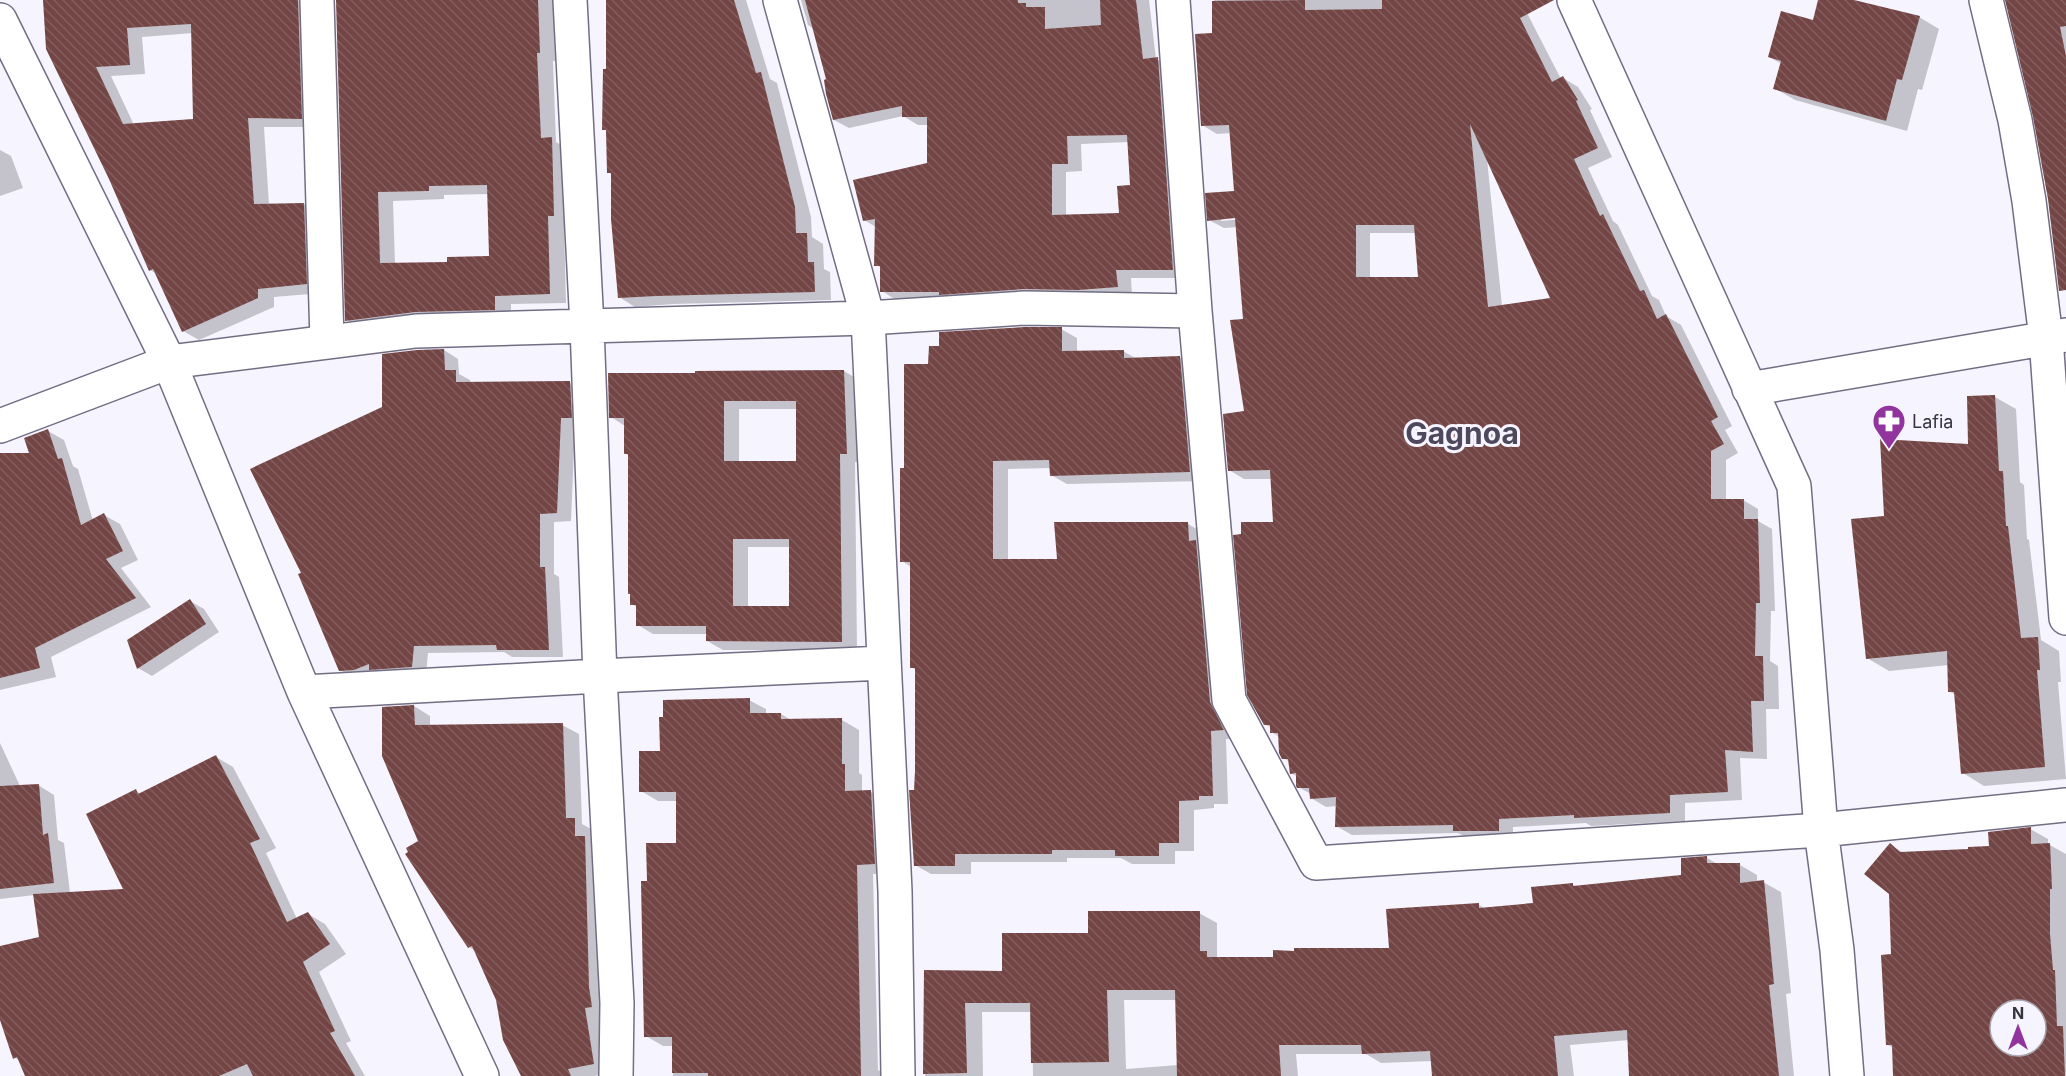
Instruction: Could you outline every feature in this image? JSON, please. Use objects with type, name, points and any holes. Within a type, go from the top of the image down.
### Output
[{"type":"street","points":[[317,0],[327,341]]},
{"type":"street","points":[[570,0],[617,1003],[616,1076]]},
{"type":"street","points":[[780,0],[868,318],[895,891],[898,1076]]},
{"type":"street","points":[[1173,0],[1195,311],[1229,700],[1316,863],[1821,830],[2066,805]]},
{"type":"street","points":[[1574,0],[1794,486],[1821,830],[1837,950],[1847,1076]]},
{"type":"street","points":[[1986,0],[2015,120],[2056,337],[2066,618]]},
{"type":"street","points":[[0,20],[169,362],[304,692],[482,1076]]},
{"type":"street","points":[[0,426],[169,362],[416,331],[868,318],[1025,308],[1195,311]]},
{"type":"street","points":[[1749,389],[2056,337]]},
{"type":"street","points":[[304,692],[884,663]]},
{"type":"building","points":[[43,0],[298,0],[302,119],[248,118],[254,204],[304,203],[307,284],[258,289],[258,298],[182,332],[153,269],[149,271],[109,179],[46,49]],"holes":[[[191,24],[193,119],[123,124],[96,67],[130,65],[127,28]]]},
{"type":"building","points":[[336,0],[538,0],[540,53],[537,53],[541,138],[552,137],[554,216],[548,216],[550,294],[495,296],[495,310],[415,312],[345,321]],"holes":[[[487,185],[489,256],[447,257],[447,262],[380,263],[378,192],[429,191],[429,186]]]},
{"type":"building","points":[[606,0],[734,0],[756,73],[761,72],[795,207],[796,233],[807,233],[808,262],[814,262],[815,292],[618,298],[611,219],[611,173],[607,173],[606,130],[602,130],[603,69],[606,69]]},
{"type":"building","points":[[805,0],[1018,0],[1018,3],[1026,3],[1026,7],[1045,7],[1045,29],[1101,25],[1100,0],[1136,0],[1143,59],[1158,57],[1173,270],[1116,270],[1118,287],[1078,290],[1024,289],[939,295],[939,292],[880,292],[880,266],[874,266],[875,219],[863,221],[853,180],[927,163],[927,117],[902,117],[902,106],[833,120],[826,94],[824,80],[826,79]],"holes":[[[1127,135],[1130,185],[1117,186],[1119,213],[1052,215],[1052,164],[1068,164],[1067,136]]]},
{"type":"building","points":[[1305,0],[1305,10],[1382,9],[1382,0],[1554,0],[1520,18],[1552,82],[1563,76],[1578,100],[1576,101],[1598,148],[1574,159],[1600,216],[1603,214],[1640,291],[1644,290],[1657,319],[1666,314],[1718,417],[1711,421],[1724,444],[1711,451],[1711,499],[1744,499],[1744,519],[1758,519],[1760,603],[1756,603],[1755,656],[1763,656],[1764,701],[1751,701],[1753,752],[1725,750],[1728,792],[1670,795],[1670,813],[1499,819],[1499,831],[1453,831],[1453,825],[1335,827],[1336,797],[1310,799],[1309,788],[1297,788],[1296,773],[1290,774],[1288,759],[1282,759],[1279,753],[1278,733],[1270,733],[1270,725],[1264,725],[1247,695],[1233,535],[1241,534],[1241,522],[1273,522],[1270,470],[1228,471],[1223,414],[1244,411],[1230,320],[1243,319],[1235,218],[1207,221],[1205,193],[1234,191],[1229,125],[1201,126],[1195,34],[1212,33],[1212,1]],"holes":[[[1470,124],[1550,298],[1488,307]],[[1356,225],[1414,225],[1418,277],[1356,277]]]},
{"type":"building","points":[[1818,0],[1854,0],[1920,16],[1902,80],[1897,79],[1886,121],[1773,89],[1781,61],[1768,57],[1781,11],[1813,20]]},
{"type":"building","points":[[2005,0],[2066,0],[2066,26],[2060,27],[2066,56],[2066,290],[2059,291],[2048,199],[2033,117]]},
{"type":"building","points":[[1062,327],[1062,351],[1124,350],[1124,358],[1180,356],[1190,472],[1050,476],[1049,460],[993,461],[993,559],[1057,559],[1054,522],[1188,522],[1189,541],[1196,540],[1210,702],[1224,730],[1211,731],[1213,796],[1199,796],[1199,800],[1179,801],[1179,843],[1159,843],[1159,856],[1115,856],[1115,850],[1052,850],[1052,854],[955,854],[955,866],[914,866],[909,790],[914,790],[915,771],[915,668],[910,668],[910,562],[900,562],[900,468],[904,468],[904,364],[928,364],[929,346],[939,346],[939,332]]},
{"type":"building","points":[[444,349],[445,370],[456,370],[456,382],[570,381],[572,418],[561,418],[557,513],[540,514],[540,567],[545,567],[549,650],[497,650],[496,645],[414,646],[412,667],[369,670],[369,664],[354,670],[339,671],[298,574],[301,573],[250,469],[382,407],[382,354]]},
{"type":"building","points":[[844,370],[847,454],[840,454],[842,642],[706,641],[706,626],[636,626],[636,605],[630,605],[630,594],[628,594],[628,454],[624,454],[624,418],[609,418],[608,373],[695,373],[695,371]],"holes":[[[724,401],[796,401],[796,461],[724,461]],[[733,539],[789,539],[789,606],[733,606]]]},
{"type":"building","points":[[1995,395],[1999,471],[2003,471],[2006,526],[2008,526],[2021,638],[2038,637],[2040,670],[2037,670],[2045,767],[1961,774],[1954,692],[1948,692],[1947,651],[1866,659],[1851,519],[1884,516],[1880,439],[1968,444],[1967,396]]},
{"type":"building","points":[[48,429],[58,459],[62,458],[81,525],[104,513],[123,551],[106,559],[136,598],[35,648],[40,668],[0,678],[0,453],[29,453],[24,438]]},
{"type":"building","points":[[190,599],[206,624],[137,669],[127,640]]},
{"type":"building","points":[[750,698],[750,713],[781,713],[781,719],[842,718],[842,764],[845,764],[845,791],[871,790],[875,864],[857,865],[861,1076],[708,1076],[708,1073],[672,1073],[672,1037],[644,1037],[641,881],[647,881],[646,843],[676,843],[676,792],[639,792],[639,751],[660,751],[659,717],[663,717],[663,700]]},
{"type":"building","points":[[414,705],[415,725],[563,723],[566,818],[575,818],[575,836],[585,836],[589,987],[592,1007],[585,1008],[594,1064],[568,1069],[571,1076],[521,1076],[503,1040],[496,1000],[472,946],[468,948],[405,854],[408,852],[406,848],[418,841],[382,756],[382,707]]},
{"type":"building","points":[[216,755],[260,839],[250,843],[287,922],[308,912],[330,944],[303,962],[335,1031],[330,1033],[355,1076],[253,1076],[247,1064],[219,1076],[25,1076],[17,1057],[13,1059],[0,1020],[0,946],[39,937],[33,894],[123,889],[86,814],[136,789],[138,794]]},
{"type":"building","points":[[39,784],[43,835],[48,833],[54,883],[0,889],[0,786]]},
{"type":"building","points":[[2031,827],[2031,844],[2050,843],[2052,889],[2050,889],[2050,934],[2053,970],[2055,970],[2057,1026],[2063,1026],[2065,1076],[1893,1076],[1892,1045],[1886,1045],[1881,955],[1891,954],[1889,894],[1864,874],[1890,843],[1900,852],[1989,846],[1988,832]]},
{"type":"building","points":[[1707,856],[1707,863],[1740,863],[1740,883],[1764,880],[1774,984],[1769,985],[1779,1076],[1629,1076],[1627,1030],[1554,1036],[1558,1076],[1432,1076],[1430,1051],[1362,1054],[1361,1045],[1279,1045],[1281,1076],[1177,1076],[1175,990],[1107,990],[1109,1062],[1031,1063],[1030,1003],[965,1003],[967,1073],[923,1074],[924,970],[1002,971],[1002,933],[1088,933],[1088,911],[1200,911],[1200,951],[1207,951],[1207,957],[1273,957],[1273,950],[1294,951],[1294,948],[1389,948],[1386,909],[1479,903],[1479,908],[1533,903],[1531,887],[1573,883],[1573,886],[1681,875],[1681,858]]},
{"type":"place","name":"Lafia","points":[[1889,450]]},
{"type":"district","name":"Gagnoa","points":[[1462,433]]}]
